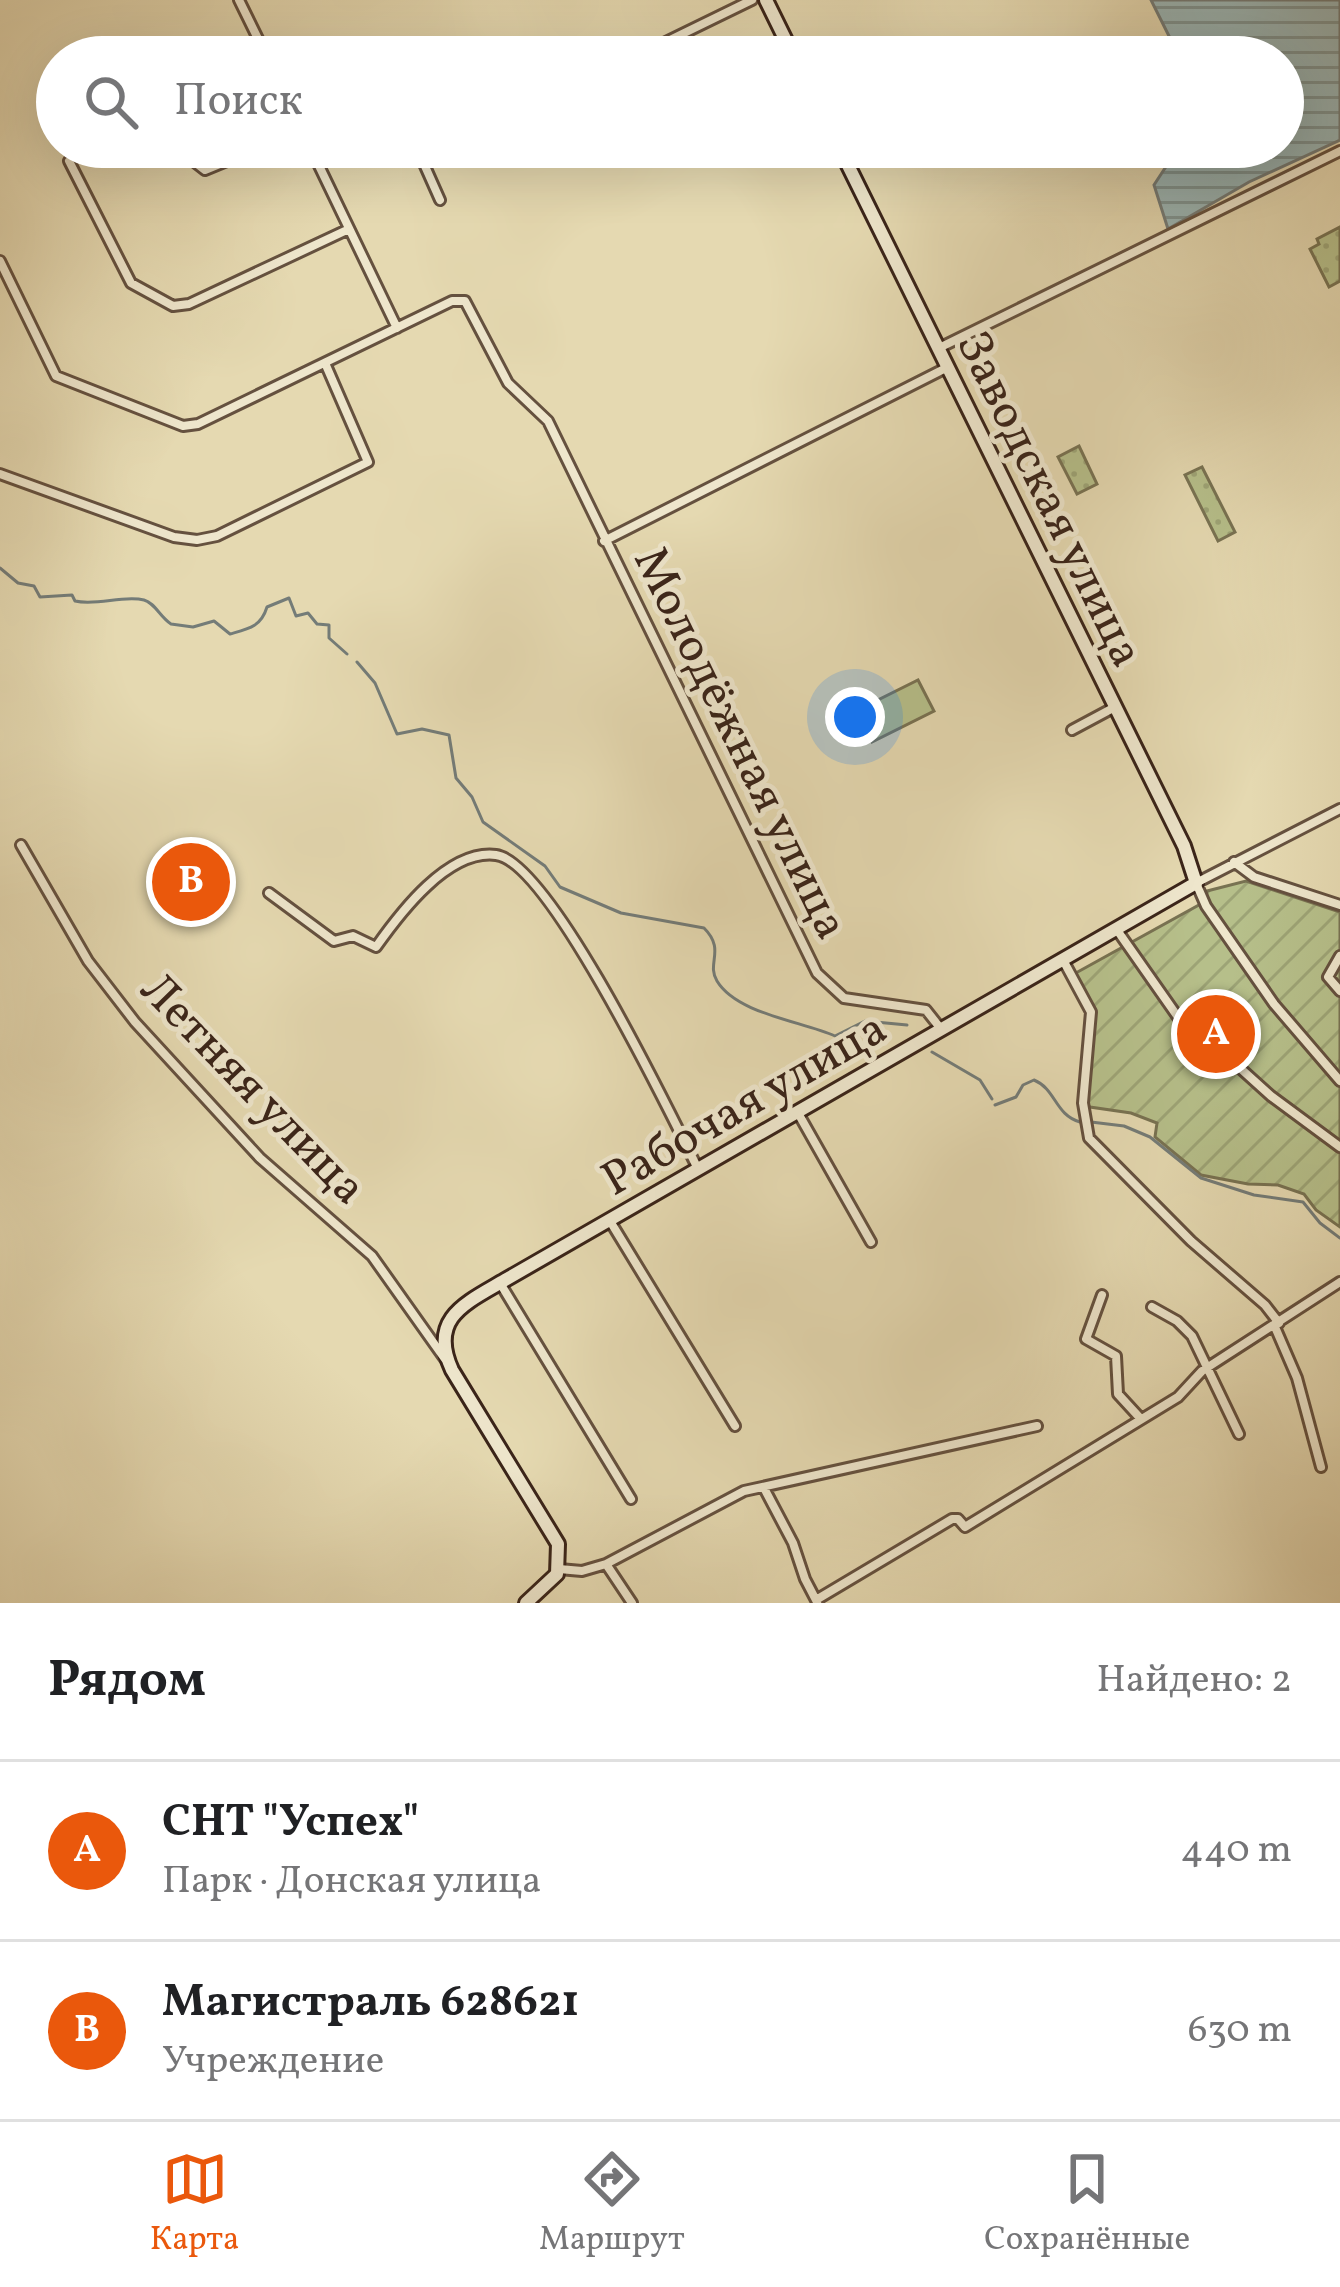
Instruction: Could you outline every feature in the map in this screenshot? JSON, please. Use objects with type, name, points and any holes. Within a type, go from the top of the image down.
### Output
[{"type":"street","points":[[239,0],[257,36]]},
{"type":"street","points":[[678,36],[752,0]]},
{"type":"street","points":[[766,0],[784,36]]},
{"type":"street","points":[[937,349],[1340,151]]},
{"type":"street","points":[[73,168],[131,283],[173,306],[189,304],[349,229]]},
{"type":"street","points":[[0,261],[56,376],[175,424],[198,424],[397,328],[320,168]]},
{"type":"street","points":[[426,168],[440,200]]},
{"type":"street","name":"Заводская улица","points":[[848,168],[1184,846],[1196,883]]},
{"type":"street","name":"Молодёжная улица","points":[[397,328],[452,301],[469,305],[508,383],[548,421],[824,982],[850,1000],[926,1010],[941,1029]]},
{"type":"street","points":[[0,474],[174,537],[217,536],[368,462],[325,363]]},
{"type":"street","points":[[604,541],[946,368]]},
{"type":"street","points":[[1072,730],[1114,707]]},
{"type":"street","name":"Рабочая улица","points":[[452,1370],[444,1345],[447,1324],[460,1308],[1196,883],[1340,809]]},
{"type":"street","name":"Летняя улица","points":[[20,844],[66,926],[122,1007],[260,1158],[372,1256],[452,1370]]},
{"type":"street","points":[[268,893],[334,941],[353,936],[376,947],[435,878],[482,856],[512,860],[535,885],[614,1001],[698,1169]]},
{"type":"street","points":[[1234,862],[1254,877],[1340,905]]},
{"type":"street","points":[[1196,883],[1274,1004],[1340,1081]]},
{"type":"street","points":[[1117,929],[1194,1040],[1230,1059],[1270,1096],[1340,1147]]},
{"type":"street","points":[[1340,956],[1328,977],[1340,991]]},
{"type":"street","points":[[1063,960],[1091,1012],[1083,1112],[1089,1138],[1191,1241],[1265,1305],[1297,1378],[1321,1467]]},
{"type":"street","points":[[797,1112],[871,1242]]},
{"type":"street","points":[[609,1220],[734,1426]]},
{"type":"street","points":[[764,1488],[817,1602],[952,1519],[964,1527],[1178,1397],[1207,1367],[1340,1282]]},
{"type":"street","points":[[500,1283],[631,1498]]},
{"type":"street","points":[[1102,1295],[1086,1339],[1116,1356],[1118,1394],[1141,1418]]},
{"type":"street","points":[[1152,1307],[1183,1326],[1240,1434]]},
{"type":"street","points":[[452,1370],[552,1530],[561,1557],[550,1584],[526,1603]]},
{"type":"street","points":[[559,1569],[582,1571],[606,1564],[730,1498],[1037,1426]]},
{"type":"street","points":[[606,1564],[632,1603]]},
{"type":"green space","points":[[1340,227],[1340,281],[1329,287],[1310,249],[1319,244],[1317,239]]},
{"type":"green space","points":[[1079,446],[1097,484],[1077,494],[1058,457]]},
{"type":"green space","points":[[1202,467],[1235,532],[1218,541],[1185,475]]},
{"type":"green space","points":[[918,680],[934,711],[872,742],[856,711]]},
{"type":"green space","points":[[1246,881],[1340,912],[1340,1227],[1316,1210],[1304,1194],[1278,1185],[1201,1175],[1155,1137],[1157,1123],[1085,1102],[1095,1009],[1074,974],[1206,901],[1207,891]]},
{"type":"water","points":[[1151,0],[1340,0],[1340,140],[1304,157],[1304,36],[1169,36]]},
{"type":"water","points":[[1165,168],[1279,168],[1168,229],[1154,185]]},
{"type":"waterway","points":[[0,568],[18,583],[34,586],[40,597],[72,595],[83,602],[144,600],[171,624],[193,627],[214,621],[230,634],[253,626],[267,607],[289,598],[296,616],[308,613],[317,624],[329,625],[329,638],[347,654]]},
{"type":"waterway","points":[[357,662],[375,683],[397,734],[422,729],[449,735],[456,778],[472,797],[483,822],[545,866],[560,887],[621,913],[704,928],[714,943],[717,981],[754,1009],[835,1036],[865,1021],[907,1025]]},
{"type":"waterway","points":[[932,1052],[980,1080],[992,1099]]},
{"type":"waterway","points":[[995,1105],[1016,1097],[1023,1085],[1034,1080],[1065,1114],[1080,1122]]},
{"type":"waterway","points":[[1091,1122],[1124,1126],[1150,1137],[1201,1178],[1254,1195],[1303,1202],[1340,1238]]},
{"type":"place","name":"Магистраль 628621","points":[[191,882]]},
{"type":"place","name":"СНТ \"Успех\"","points":[[1216,1034]]}]
